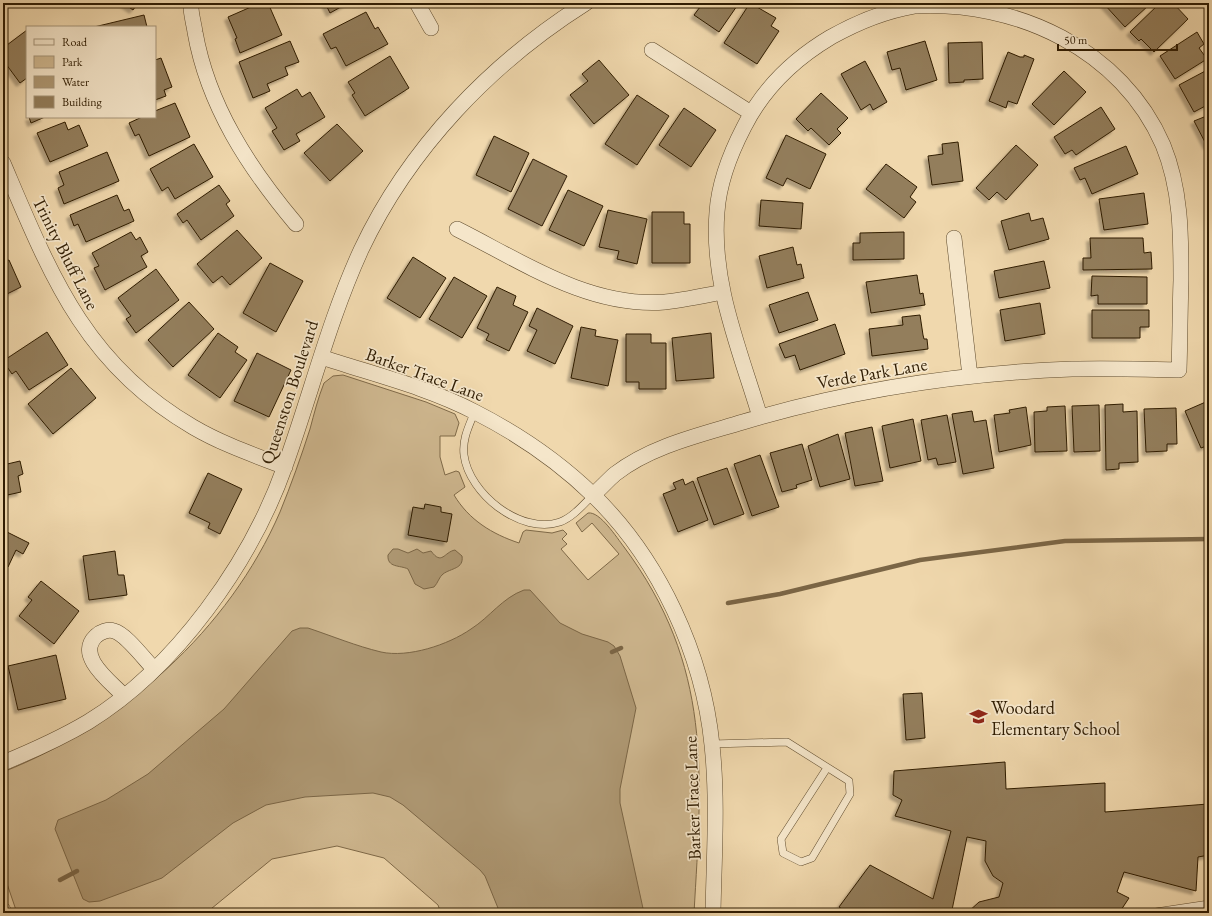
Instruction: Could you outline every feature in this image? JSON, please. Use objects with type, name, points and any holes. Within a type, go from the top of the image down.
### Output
[{"type":"street","points":[[191,3],[203,66],[219,110],[249,162],[274,198],[296,224]]},
{"type":"street","points":[[417,3],[431,28]]},
{"type":"street","name":"Queenston Boulevard","points":[[3,763],[64,736],[90,721],[124,696],[154,669],[218,594],[246,552],[265,516],[285,467],[340,300],[362,249],[382,210],[435,135],[462,104],[496,70],[559,20],[586,3]]},
{"type":"street","points":[[760,417],[722,292],[716,238],[717,210],[724,172],[735,143],[751,112],[790,66],[816,46],[851,26],[882,14],[911,5],[944,4]]},
{"type":"street","name":"Verde Park Lane","points":[[593,495],[616,474],[643,458],[671,445],[760,417],[842,395],[970,376],[1073,369],[1179,370],[1181,232],[1179,199],[1163,145],[1150,120],[1116,74],[1092,54],[1062,34],[1033,20],[1002,11],[975,6],[944,4]]},
{"type":"street","points":[[652,50],[751,112]]},
{"type":"street","name":"Trinity Bluff Lane","points":[[3,163],[43,258],[84,329],[108,359],[136,387],[194,427],[224,443],[285,467]]},
{"type":"street","points":[[457,229],[564,283],[594,294],[628,300],[663,302],[696,298],[722,292]]},
{"type":"street","points":[[954,238],[970,376]]},
{"type":"street","name":"Barker Trace Lane","points":[[321,357],[423,390],[475,412],[529,443],[593,495],[621,526],[646,560],[682,629],[701,686],[712,744],[715,794],[713,913]]},
{"type":"street","points":[[124,696],[93,663],[89,654],[91,644],[97,635],[105,631],[114,631],[123,636],[154,669]]},
{"type":"lane","points":[[475,412],[464,439],[464,456],[469,470],[478,485],[492,503],[506,513],[525,522],[544,524],[560,522],[574,514],[593,495]]},
{"type":"lane","points":[[712,744],[787,742],[849,782],[850,794],[812,858],[801,862],[783,853],[781,839],[827,768]]},
{"type":"lane","points":[[1149,913],[1209,904]]},
{"type":"green space","points":[[343,375],[426,402],[455,414],[459,423],[455,436],[440,436],[440,457],[445,475],[456,471],[459,472],[465,487],[454,495],[467,512],[482,525],[519,543],[523,532],[526,530],[552,533],[563,530],[567,534],[562,539],[567,544],[561,549],[588,580],[619,554],[592,523],[582,532],[576,523],[588,513],[593,514],[598,516],[613,532],[653,591],[674,635],[687,678],[695,722],[699,767],[699,814],[694,913],[441,913],[438,905],[384,858],[337,846],[272,859],[206,913],[17,913],[3,872],[3,772],[47,752],[89,728],[129,700],[167,669],[201,634],[232,596],[258,555],[280,512],[303,450],[324,383],[333,376]]},
{"type":"water","points":[[393,549],[398,549],[408,553],[417,549],[423,553],[431,551],[441,558],[455,550],[462,556],[462,560],[459,566],[442,575],[434,587],[424,589],[415,584],[408,569],[390,562],[388,555]]},
{"type":"water","points":[[524,590],[530,590],[560,623],[582,634],[608,642],[614,646],[620,656],[636,708],[620,789],[620,803],[644,913],[500,913],[485,876],[480,870],[403,805],[390,797],[373,793],[305,797],[266,805],[233,823],[162,878],[100,901],[89,902],[83,899],[55,829],[58,820],[106,800],[148,774],[224,709],[292,631],[300,628],[308,628],[381,652],[415,652],[440,645],[462,635],[478,624],[509,598]]},
{"type":"building","points":[[123,3],[138,3],[133,10]]},
{"type":"building","points":[[260,3],[268,3],[282,35],[240,53],[235,39],[237,38],[228,17]]},
{"type":"building","points":[[325,3],[348,3],[330,13]]},
{"type":"building","points":[[703,3],[739,3],[719,32],[694,15]]},
{"type":"building","points":[[750,3],[776,18],[771,26],[779,31],[757,64],[724,43]]},
{"type":"building","points":[[1147,3],[1149,5],[1125,27],[1104,4]]},
{"type":"building","points":[[1160,3],[1173,3],[1188,19],[1154,52],[1141,39],[1139,41],[1130,32]]},
{"type":"building","points":[[366,12],[375,29],[378,27],[388,44],[346,66],[336,47],[331,49],[323,34]]},
{"type":"building","points":[[144,15],[147,26],[98,26]]},
{"type":"building","points":[[26,31],[26,79],[20,83],[3,60],[3,48]]},
{"type":"building","points":[[1197,32],[1204,44],[1199,48],[1207,59],[1175,79],[1160,56]]},
{"type":"building","points":[[290,41],[299,62],[285,67],[288,75],[267,84],[270,91],[253,98],[239,62]]},
{"type":"building","points":[[925,41],[937,80],[906,90],[900,68],[892,70],[887,52]]},
{"type":"building","points":[[982,42],[983,79],[964,80],[964,82],[949,83],[948,43]]},
{"type":"building","points":[[1008,52],[1020,57],[1024,57],[1024,55],[1034,59],[1017,104],[1008,101],[1006,108],[989,101]]},
{"type":"building","points":[[390,56],[409,88],[365,116],[352,95],[355,93],[348,82]]},
{"type":"building","points":[[161,58],[172,87],[164,90],[166,96],[156,100],[156,60]]},
{"type":"building","points":[[599,60],[629,95],[594,124],[570,95],[588,81],[582,74]]},
{"type":"building","points":[[865,61],[887,102],[873,110],[870,104],[861,110],[841,74]]},
{"type":"building","points":[[1209,69],[1209,104],[1194,112],[1179,85]]},
{"type":"building","points":[[1064,71],[1086,92],[1054,125],[1032,104]]},
{"type":"building","points":[[297,89],[302,97],[310,92],[325,117],[296,134],[300,141],[284,150],[272,131],[277,128],[265,108]]},
{"type":"building","points":[[821,93],[848,118],[837,129],[841,133],[829,145],[811,128],[808,131],[796,119]]},
{"type":"building","points":[[637,95],[669,116],[637,165],[605,144]]},
{"type":"building","points":[[175,103],[190,137],[149,156],[139,134],[135,136],[129,123],[140,118],[156,118],[156,111]]},
{"type":"building","points":[[1101,107],[1115,129],[1076,155],[1072,150],[1065,154],[1054,137]]},
{"type":"building","points":[[684,108],[716,130],[691,167],[659,145]]},
{"type":"building","points":[[1209,115],[1209,145],[1207,146],[1194,121]]},
{"type":"building","points":[[29,118],[43,118],[31,123]]},
{"type":"building","points":[[65,122],[68,130],[79,125],[88,146],[50,162],[37,133]]},
{"type":"building","points":[[337,124],[363,151],[330,181],[304,153]]},
{"type":"building","points":[[786,135],[826,154],[810,189],[787,178],[783,186],[766,178]]},
{"type":"building","points":[[494,136],[529,153],[511,192],[476,175]]},
{"type":"building","points":[[958,142],[963,181],[932,185],[928,156],[943,154],[942,144]]},
{"type":"building","points":[[194,144],[213,177],[175,199],[168,187],[162,191],[150,169]]},
{"type":"building","points":[[1016,145],[1038,165],[1006,200],[997,192],[989,200],[976,188]]},
{"type":"building","points":[[1126,146],[1138,174],[1092,194],[1085,178],[1080,180],[1074,168]]},
{"type":"building","points":[[107,152],[119,181],[64,204],[58,188],[64,185],[59,172]]},
{"type":"building","points":[[533,159],[567,176],[542,226],[508,209]]},
{"type":"building","points":[[886,164],[917,187],[910,197],[916,202],[904,218],[866,189]]},
{"type":"building","points":[[219,185],[230,201],[226,204],[234,216],[201,240],[187,220],[183,223],[177,214]]},
{"type":"building","points":[[568,190],[603,206],[584,246],[549,230]]},
{"type":"building","points":[[1144,193],[1148,224],[1104,230],[1099,199]]},
{"type":"building","points":[[117,195],[124,211],[129,209],[134,221],[86,242],[78,224],[74,226],[70,215]]},
{"type":"building","points":[[761,200],[803,203],[801,229],[759,226]]},
{"type":"building","points":[[608,210],[647,219],[637,264],[617,259],[619,251],[599,247]]},
{"type":"building","points":[[652,212],[684,212],[684,224],[690,224],[690,263],[652,263]]},
{"type":"building","points":[[1029,213],[1031,221],[1043,218],[1049,239],[1009,250],[1001,221]]},
{"type":"building","points":[[237,230],[262,258],[230,285],[222,276],[213,283],[197,264]]},
{"type":"building","points":[[131,232],[136,240],[140,237],[148,252],[141,256],[147,267],[105,290],[94,268],[99,266],[92,253]]},
{"type":"building","points":[[904,232],[904,259],[853,260],[853,243],[860,243],[860,233]]},
{"type":"building","points":[[1090,238],[1143,238],[1144,253],[1151,252],[1152,269],[1083,270],[1083,258],[1091,258]]},
{"type":"building","points":[[793,247],[797,265],[801,264],[804,278],[767,288],[759,256]]},
{"type":"building","points":[[413,257],[446,278],[420,318],[387,298]]},
{"type":"building","points":[[9,260],[21,287],[3,296],[3,262]]},
{"type":"building","points":[[1044,261],[1050,288],[999,298],[994,271]]},
{"type":"building","points":[[270,263],[303,281],[276,332],[243,313]]},
{"type":"building","points":[[156,269],[179,300],[136,333],[126,319],[131,316],[118,298]]},
{"type":"building","points":[[917,275],[920,294],[923,293],[925,305],[871,313],[866,282]]},
{"type":"building","points":[[1092,276],[1147,277],[1147,304],[1098,304],[1098,295],[1091,296]]},
{"type":"building","points":[[454,277],[487,296],[462,338],[429,319]]},
{"type":"building","points":[[497,287],[516,296],[513,305],[528,312],[509,351],[486,340],[489,334],[477,328]]},
{"type":"building","points":[[808,292],[818,320],[779,333],[769,305]]},
{"type":"building","points":[[189,302],[214,329],[173,367],[148,340]]},
{"type":"building","points":[[1040,303],[1045,334],[1005,341],[1000,310]]},
{"type":"building","points":[[537,308],[573,326],[555,364],[527,351],[537,330],[529,326]]},
{"type":"building","points":[[1092,310],[1149,310],[1149,327],[1140,327],[1140,338],[1092,338]]},
{"type":"building","points":[[920,315],[923,335],[924,339],[927,339],[928,349],[872,356],[869,329],[903,325],[902,317]]},
{"type":"building","points":[[835,324],[845,354],[800,370],[795,355],[785,358],[779,344]]},
{"type":"building","points":[[581,327],[596,330],[595,336],[618,340],[608,386],[571,378]]},
{"type":"building","points":[[47,332],[68,365],[29,390],[16,371],[12,374],[3,361]]},
{"type":"building","points":[[218,333],[238,347],[235,352],[247,360],[220,398],[188,375]]},
{"type":"building","points":[[711,333],[714,378],[676,381],[672,338]]},
{"type":"building","points":[[626,334],[651,334],[651,343],[666,343],[666,389],[639,389],[639,382],[626,382]]},
{"type":"building","points":[[257,353],[291,370],[269,417],[234,401]]},
{"type":"building","points":[[71,368],[96,398],[53,434],[28,404]]},
{"type":"building","points":[[1208,401],[1209,445],[1201,448],[1185,411]]},
{"type":"building","points":[[1123,404],[1123,412],[1137,411],[1138,462],[1119,463],[1119,469],[1106,470],[1105,405]]},
{"type":"building","points":[[1099,405],[1100,451],[1074,452],[1072,406]]},
{"type":"building","points":[[1065,406],[1067,451],[1035,452],[1034,412],[1047,411],[1047,407]]},
{"type":"building","points":[[1026,407],[1031,445],[999,452],[994,415],[1010,413],[1009,410]]},
{"type":"building","points":[[1176,408],[1177,444],[1167,444],[1167,451],[1146,452],[1144,409]]},
{"type":"building","points":[[972,411],[974,422],[986,420],[994,468],[963,474],[952,414]]},
{"type":"building","points":[[947,415],[956,462],[938,465],[936,458],[928,460],[921,420]]},
{"type":"building","points":[[913,419],[921,461],[890,468],[882,426]]},
{"type":"building","points":[[872,427],[883,481],[855,486],[845,433]]},
{"type":"building","points":[[838,434],[850,479],[820,487],[808,446]]},
{"type":"building","points":[[802,444],[812,480],[796,485],[797,488],[782,492],[770,453]]},
{"type":"building","points":[[760,455],[779,507],[752,516],[734,464]]},
{"type":"building","points":[[20,461],[23,474],[18,476],[21,492],[3,496],[3,465]]},
{"type":"building","points":[[727,468],[744,514],[714,525],[697,478]]},
{"type":"building","points":[[208,473],[242,489],[220,534],[208,528],[210,523],[189,513]]},
{"type":"building","points":[[683,479],[685,485],[693,481],[708,520],[678,532],[663,494],[676,489],[673,483]]},
{"type":"building","points":[[425,504],[441,507],[441,512],[452,514],[447,542],[408,535],[413,507],[424,509]]},
{"type":"building","points":[[3,530],[29,543],[23,554],[16,550],[8,567],[3,564]]},
{"type":"building","points":[[115,551],[118,575],[124,575],[127,595],[89,600],[83,556]]},
{"type":"building","points":[[41,581],[79,611],[54,644],[19,616],[32,600],[28,597]]},
{"type":"building","points":[[56,655],[66,699],[18,710],[8,666]]},
{"type":"building","points":[[922,693],[925,738],[906,740],[903,694]]},
{"type":"building","points":[[1005,762],[1006,789],[1105,783],[1105,812],[1208,804],[1209,855],[1198,857],[1196,891],[1124,872],[1117,892],[1129,898],[1119,913],[967,913],[979,902],[999,897],[1003,883],[993,876],[985,861],[986,841],[967,837],[952,910],[958,913],[848,913],[839,907],[870,865],[933,899],[951,831],[895,816],[902,800],[893,795],[894,771]]},
{"type":"waterway","points":[[728,603],[780,594],[920,560],[1065,541],[1209,539]]},
{"type":"waterway","points":[[612,652],[621,648]]},
{"type":"waterway","points":[[60,880],[77,871]]},
{"type":"place","name":"Woodard Elementary School","points":[[978,717]]}]
